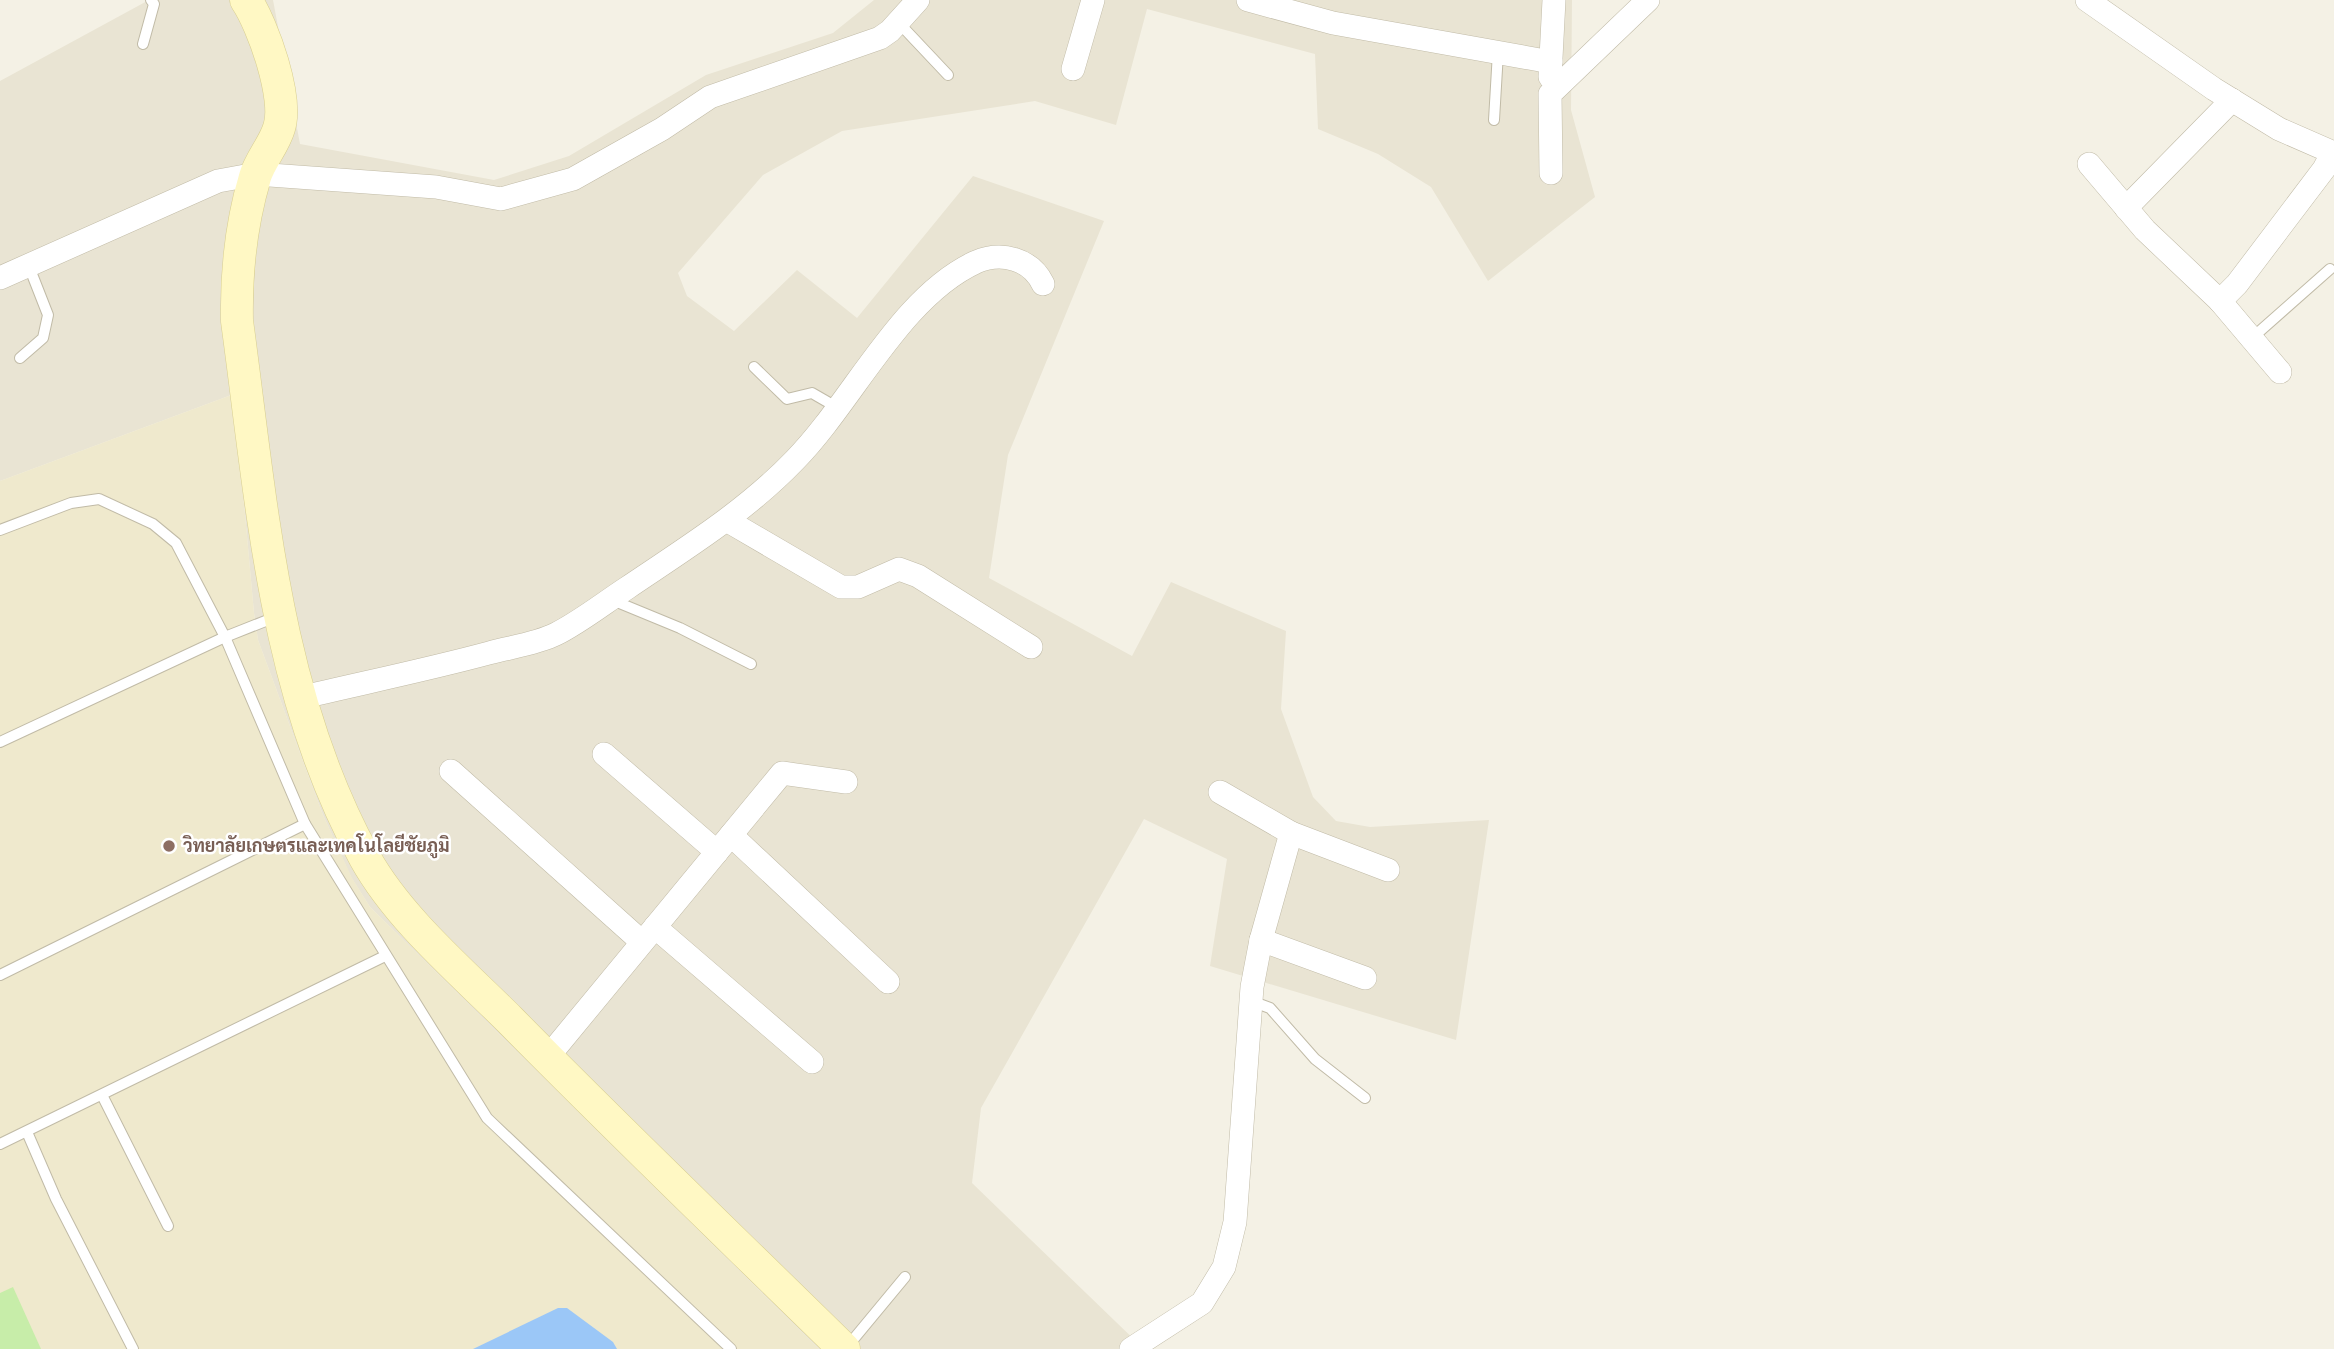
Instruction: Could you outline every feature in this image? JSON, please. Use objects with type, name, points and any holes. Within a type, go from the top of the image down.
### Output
[{"type":"street","points":[[246,0],[273,64],[282,98],[280,127],[256,174],[242,231],[237,281],[237,321],[279,616],[299,698],[341,809],[378,879],[421,930],[547,1058],[845,1349]]},
{"type":"street","points":[[0,278],[218,181],[256,174],[436,187],[501,198],[573,179],[662,129],[710,97],[735,86],[870,43],[890,31],[918,0]]},
{"type":"street","points":[[1073,69],[1093,0]]},
{"type":"street","points":[[1248,0],[1333,23],[1551,62]]},
{"type":"street","points":[[1552,173],[1550,94],[1554,0]]},
{"type":"street","points":[[1550,94],[1648,0]]},
{"type":"street","points":[[2087,0],[2232,100],[2279,129],[2333,153],[2324,169],[2220,301]]},
{"type":"street","points":[[2126,208],[2232,100]]},
{"type":"street","points":[[2089,164],[2145,230],[2220,301],[2280,372]]},
{"type":"street","points":[[299,698],[433,668],[555,635],[728,521],[795,460],[912,311],[947,282],[977,262],[1001,256],[1016,259],[1038,274],[1044,284]]},
{"type":"street","points":[[728,521],[841,587],[858,587],[899,569],[918,576],[1031,647]]},
{"type":"street","points":[[604,754],[724,844],[888,982]]},
{"type":"street","points":[[451,771],[649,934],[812,1062]]},
{"type":"street","points":[[547,1058],[782,773],[846,782]]},
{"type":"street","points":[[1220,792],[1291,834],[1388,870]]},
{"type":"street","points":[[1131,1349],[1202,1303],[1224,1267],[1235,1222],[1251,1001],[1261,940],[1291,834]]},
{"type":"street","points":[[1261,940],[1364,978]]},
{"type":"lane","points":[[143,44],[153,4],[151,0]]},
{"type":"lane","points":[[898,22],[948,75]]},
{"type":"lane","points":[[1494,120],[1498,52]]},
{"type":"lane","points":[[20,358],[43,338],[48,315],[29,264]]},
{"type":"lane","points":[[2252,338],[2330,269]]},
{"type":"lane","points":[[754,367],[787,398],[812,393],[838,408]]},
{"type":"lane","points":[[0,530],[71,503],[99,499],[153,524],[176,542],[225,637],[305,824],[487,1118],[731,1349]]},
{"type":"lane","points":[[609,599],[680,628],[751,664]]},
{"type":"lane","points":[[0,741],[225,637],[279,616]]},
{"type":"lane","points":[[0,975],[305,824]]},
{"type":"lane","points":[[0,1144],[385,956]]},
{"type":"lane","points":[[1251,1001],[1270,1008],[1315,1059],[1365,1098]]},
{"type":"lane","points":[[102,1095],[168,1226]]},
{"type":"lane","points":[[27,1132],[57,1199],[134,1349]]},
{"type":"lane","points":[[845,1349],[905,1277]]},
{"type":"shaded area","points":[[149,0],[273,0],[300,144],[494,180],[569,156],[706,75],[833,33],[874,0],[1572,0],[1571,110],[1595,197],[1488,281],[1431,187],[1378,154],[1318,129],[1315,54],[1147,9],[1116,125],[1035,101],[842,131],[763,175],[678,273],[687,296],[734,331],[797,270],[857,318],[973,176],[1104,221],[1008,455],[989,578],[1132,656],[1171,582],[1286,631],[1281,709],[1313,797],[1336,821],[1370,827],[1489,820],[1456,1040],[1210,966],[1227,859],[1144,819],[981,1108],[972,1183],[1144,1349],[819,1349],[370,907],[351,877],[323,815],[258,640],[234,394],[0,481],[0,81]]},
{"type":"shaded area","name":"วิทยาลัยเกษตรและเทคโนโลยีชัยภูมิ","points":[[234,394],[258,640],[323,815],[352,878],[370,907],[819,1349],[0,1349],[0,481]]},
{"type":"green space","points":[[13,1287],[41,1349],[0,1349],[0,1293]]},
{"type":"water","points":[[558,1308],[567,1308],[613,1342],[617,1349],[473,1349]]},
{"type":"place","name":"วิทยาลัยเกษตรและเทคโนโลยีชัยภูมิ","points":[[169,846]]}]
